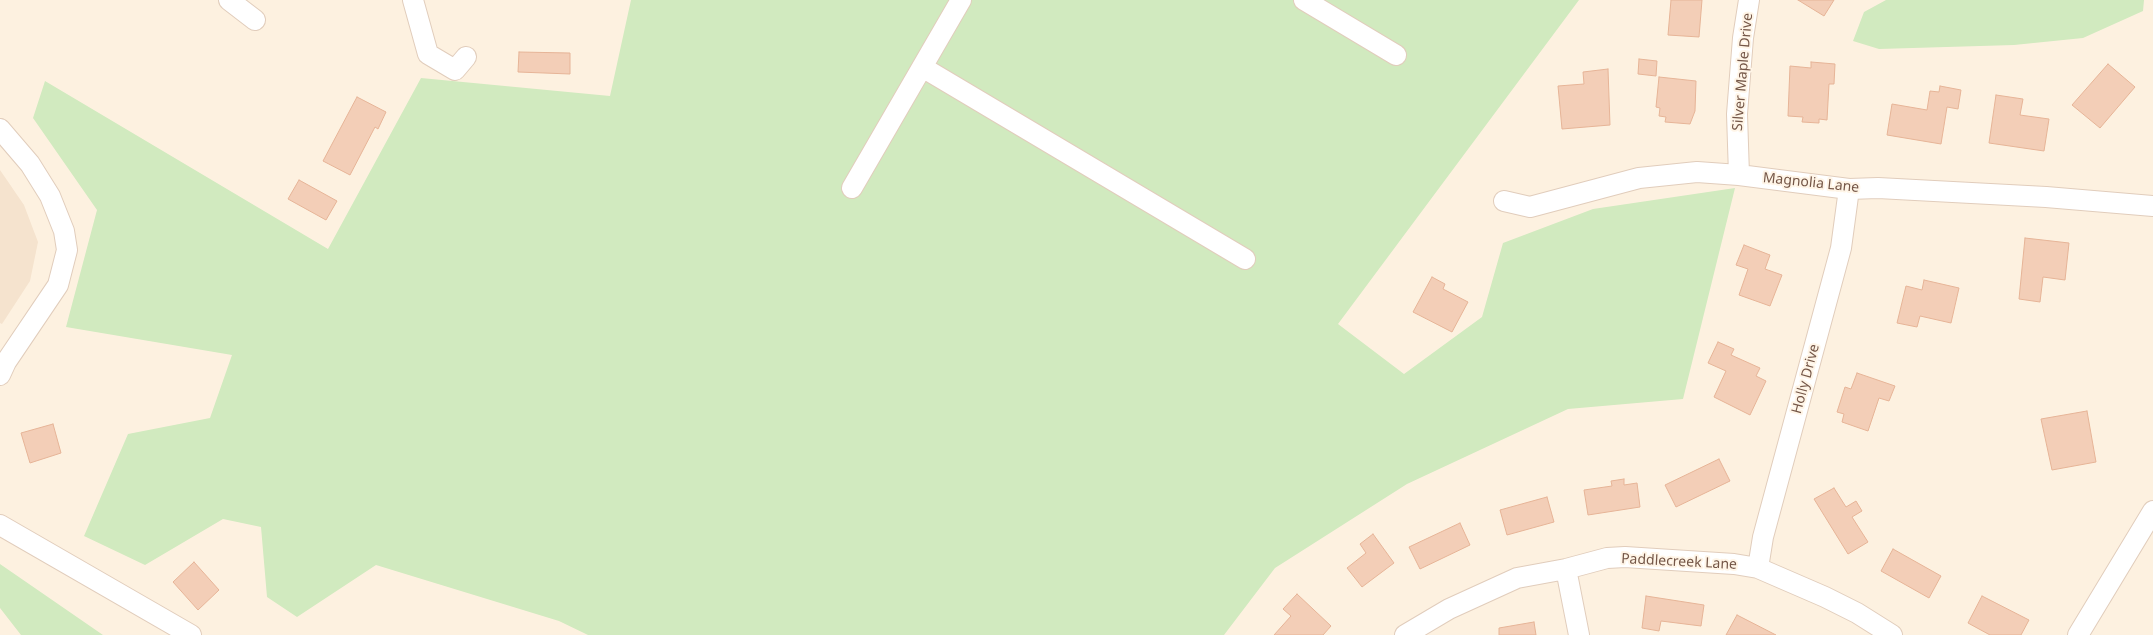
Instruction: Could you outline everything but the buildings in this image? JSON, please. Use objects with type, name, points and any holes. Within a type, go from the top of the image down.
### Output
[{"type":"street","points":[[229,0],[255,20]]},
{"type":"street","points":[[413,0],[428,54],[455,70],[466,57]]},
{"type":"street","points":[[852,188],[961,0]]},
{"type":"street","points":[[1304,0],[1396,55]]},
{"type":"street","name":"Silver Maple Drive","points":[[1738,175],[1737,114],[1743,38],[1749,0]]},
{"type":"street","points":[[922,68],[1245,259]]},
{"type":"street","points":[[0,129],[30,164],[50,196],[64,231],[67,250],[58,285],[6,362],[0,375]]},
{"type":"street","name":"Magnolia Lane","points":[[1504,201],[1530,206],[1639,178],[1697,172],[1738,175],[1849,189],[1878,188],[2046,197],[2153,206]]},
{"type":"street","name":"Holly Drive","points":[[1758,568],[1763,537],[1841,248],[1849,189]]},
{"type":"street","points":[[2078,635],[2153,511]]},
{"type":"street","points":[[0,525],[191,635]]},
{"type":"street","name":"Paddlecreek Lane","points":[[1405,635],[1449,609],[1500,584],[1517,578],[1566,569],[1607,558],[1625,557],[1734,564],[1758,568],[1825,597],[1892,635]]},
{"type":"street","points":[[1566,569],[1579,635]]},
{"type":"shaded area","points":[[0,170],[24,205],[38,242],[30,281],[2,324],[0,323]]},
{"type":"green space","points":[[631,0],[1579,0],[1338,324],[1404,374],[1482,317],[1503,243],[1593,209],[1735,188],[1683,399],[1568,409],[1407,484],[1275,568],[1224,635],[588,635],[559,621],[376,565],[297,617],[267,597],[261,527],[223,519],[145,565],[84,536],[128,434],[210,418],[232,355],[66,327],[97,210],[33,118],[45,81],[328,249],[421,78],[610,96]]},
{"type":"green space","points":[[1886,0],[2144,0],[2143,11],[2083,38],[2014,45],[1879,49],[1853,41],[1864,12]]},
{"type":"green space","points":[[0,564],[103,635],[21,635],[0,608]]}]
